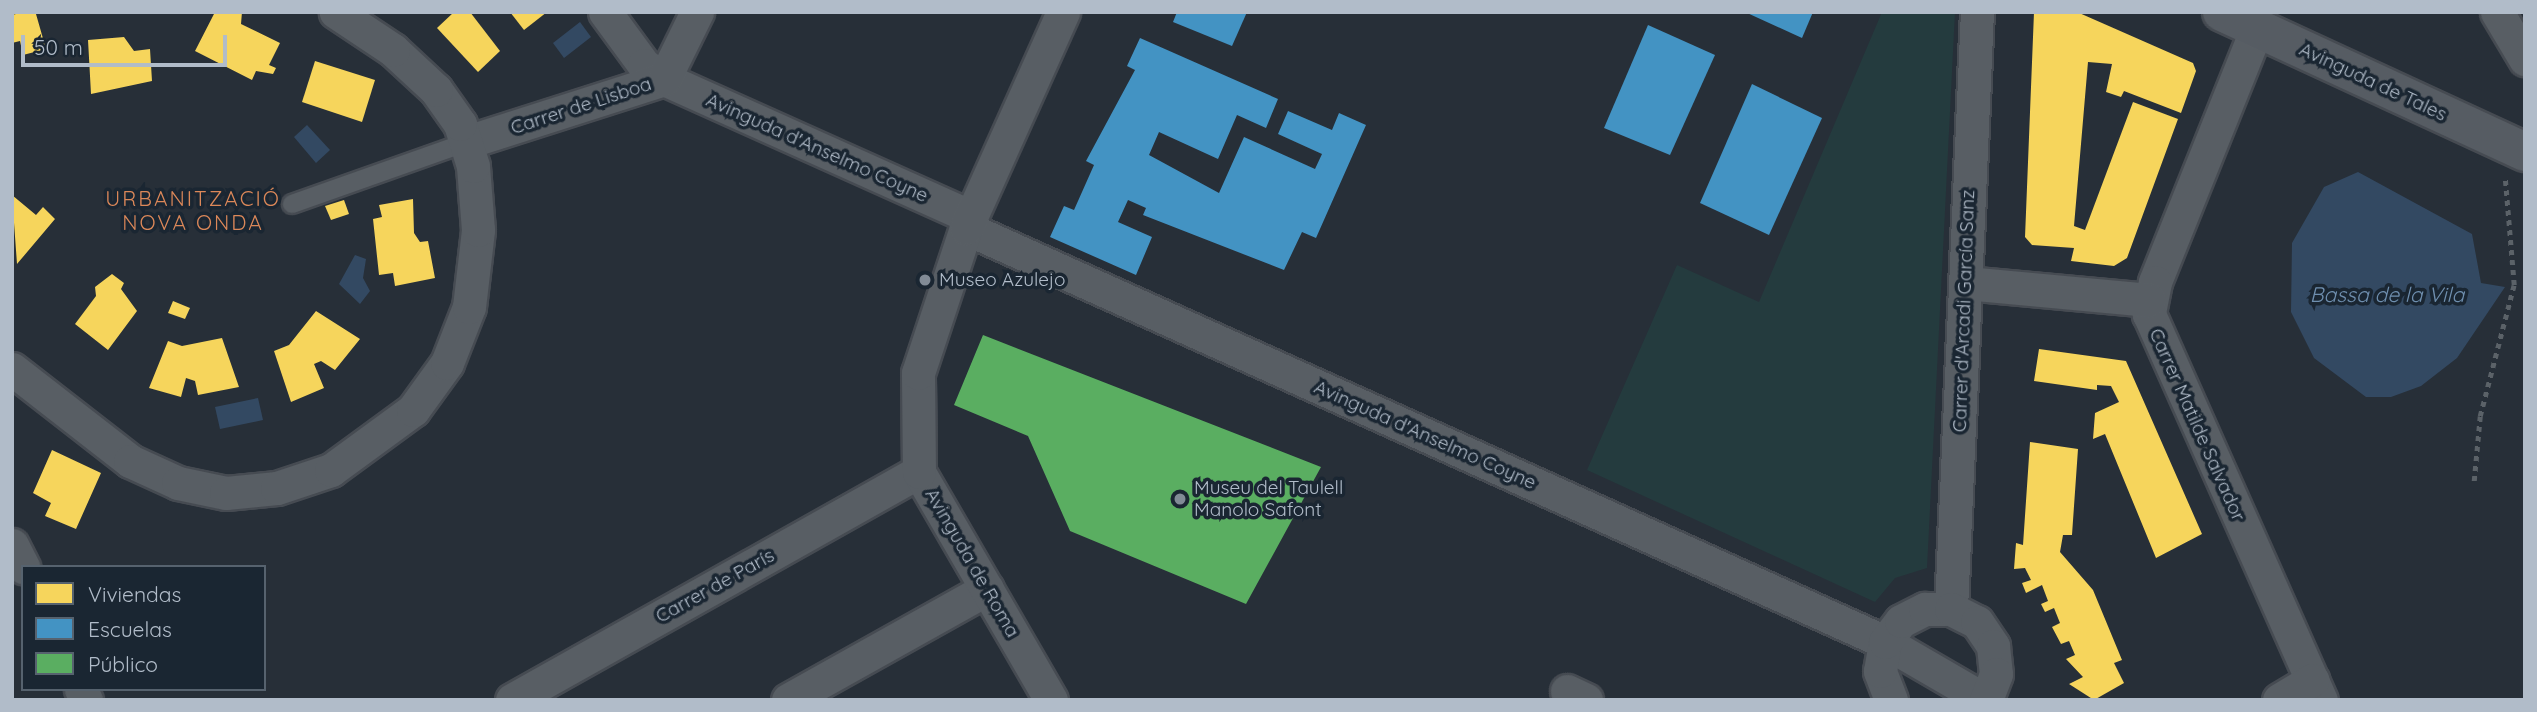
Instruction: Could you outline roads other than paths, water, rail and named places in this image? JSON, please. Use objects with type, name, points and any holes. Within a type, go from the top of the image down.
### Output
[{"type":"main road","name":"Avinguda de Tales","points":[[2222,12],[2515,147]]},
{"type":"street","points":[[12,369],[107,447],[189,486],[252,492],[331,470],[400,424],[457,342],[477,253],[467,142],[447,105],[416,70],[336,12]]},
{"type":"street","points":[[605,12],[644,65],[664,79]]},
{"type":"street","name":"Carrer de Lisboa","points":[[467,142],[664,79],[697,12]]},
{"type":"street","name":"Avinguda de Roma","points":[[1051,700],[919,472],[918,373],[968,223],[1063,12]]},
{"type":"street","name":"Carrer d'Arcadi García Sanz","points":[[1951,609],[1977,12]]},
{"type":"street","points":[[2497,12],[2525,59]]},
{"type":"street","points":[[1966,283],[2149,300],[2257,28]]},
{"type":"street","name":"Avinguda d'Anselmo Coyne","points":[[664,79],[968,223],[1885,642],[1963,681],[1986,700],[1996,674],[1993,646],[1977,622],[1951,609]]},
{"type":"street","name":"Carrer Matilde Salvador","points":[[2149,300],[2170,371],[2317,690]]},
{"type":"street","name":"Carrer de París","points":[[512,700],[919,472]]},
{"type":"street","points":[[12,545],[22,565]]},
{"type":"street","points":[[788,700],[987,589]]},
{"type":"street","points":[[1890,700],[1880,671],[1885,642],[1913,615],[1951,609]]},
{"type":"street","points":[[2278,700],[2317,690]]},
{"type":"lane","points":[[292,204],[467,142]]},
{"type":"water","points":[[580,22],[591,37],[564,58],[553,43]]},
{"type":"water","points":[[307,125],[330,150],[316,163],[294,137]]},
{"type":"water","name":"Bassa de la Vila","points":[[2358,172],[2472,234],[2481,283],[2505,287],[2457,358],[2421,386],[2391,397],[2366,397],[2314,358],[2291,312],[2292,243],[2324,187]]},
{"type":"water","points":[[355,255],[366,259],[363,278],[370,291],[360,304],[339,284]]},
{"type":"water","points":[[258,398],[263,420],[220,429],[215,407]]},
{"type":"place","name":"Museo Azulejo","points":[[925,280]]},
{"type":"place","name":"Museu del Taulell Manolo Safont","points":[[1180,499]]},
{"type":"district","name":"URBANITZACIÓ NOVA ONDA","points":[[193,210]]}]
